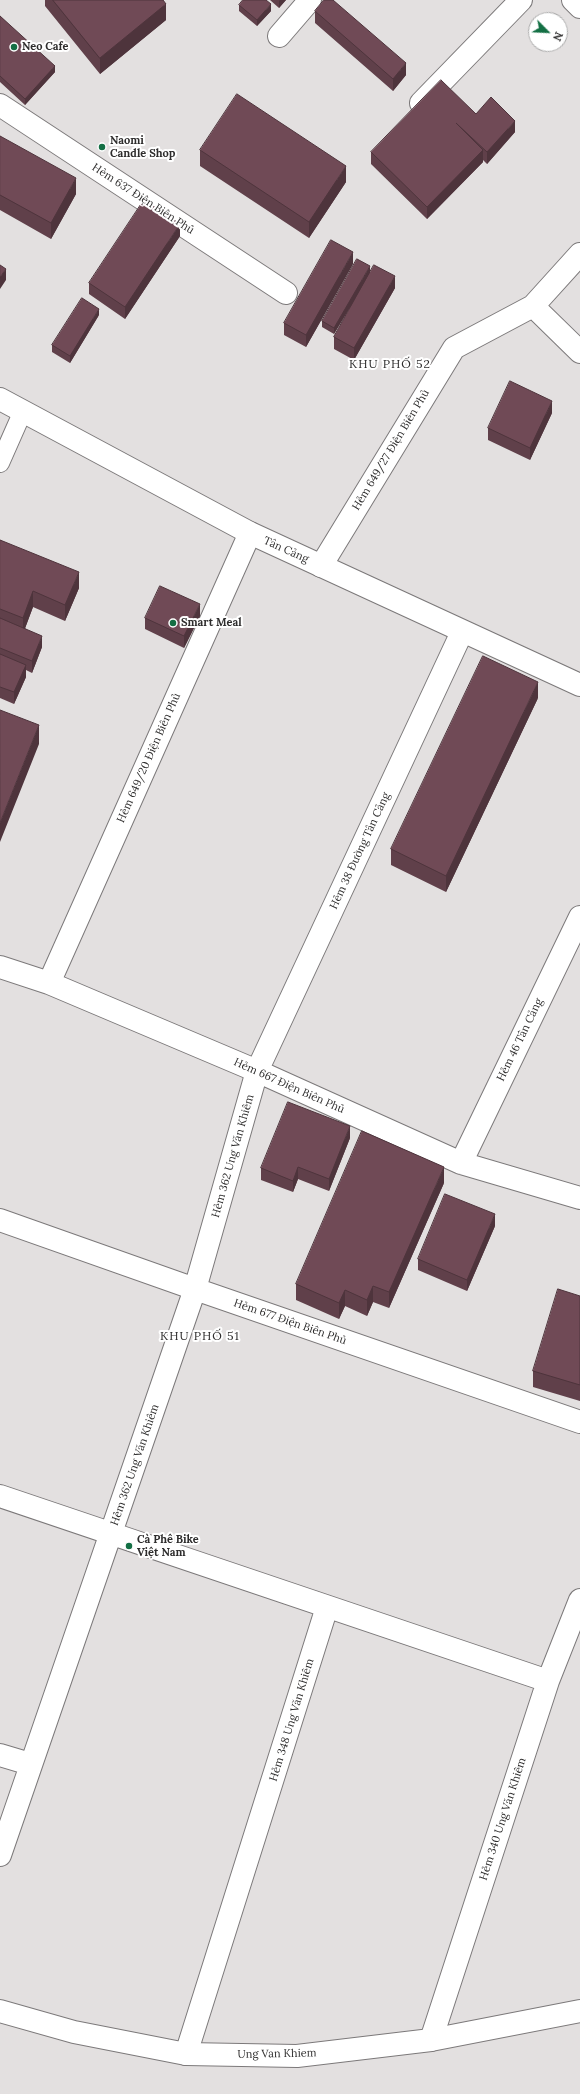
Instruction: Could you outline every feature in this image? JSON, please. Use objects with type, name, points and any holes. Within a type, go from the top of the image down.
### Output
[{"type":"street","points":[[278,36],[310,0]]},
{"type":"street","points":[[405,120],[521,0]]},
{"type":"street","points":[[574,0],[580,7]]},
{"type":"street","name":"Hẻm 637 Điện Biên Phủ","points":[[0,105],[286,293]]},
{"type":"street","name":"Hẻm 649/27 Điện Biên Phủ","points":[[321,566],[454,348],[533,306],[580,254]]},
{"type":"street","points":[[533,306],[580,352]]},
{"type":"street","name":"Tân Cảng","points":[[0,399],[250,533],[462,632],[580,685]]},
{"type":"street","name":"Hẻm 649/20 Điện Biên Phủ","points":[[49,983],[250,533]]},
{"type":"street","name":"Hẻm 38 Đường Tân Cảng","points":[[257,1071],[462,632]]},
{"type":"street","name":"Hẻm 46 Tân Cảng","points":[[461,1163],[580,917]]},
{"type":"street","name":"Hẻm 667 Điện Biên Phủ","points":[[0,968],[49,983],[257,1071],[461,1163],[580,1198]]},
{"type":"street","name":"Hẻm 362 Ung Văn Khiêm","points":[[0,1855],[30,1764],[112,1534],[195,1289],[257,1071]]},
{"type":"street","name":"Hẻm 677 Điện Biên Phủ","points":[[0,1220],[580,1422]]},
{"type":"street","points":[[0,1496],[548,1681]]},
{"type":"street","name":"Hẻm 340 Ung Văn Khiêm","points":[[431,2040],[548,1681],[580,1600]]},
{"type":"street","name":"Hẻm 348 Ung Văn Khiêm","points":[[186,2054],[327,1607]]},
{"type":"street","points":[[0,1755],[30,1764]]},
{"type":"street","name":"Ung Van Khiem","points":[[0,2011],[74,2032],[186,2054],[297,2056],[431,2040],[580,2011]]},
{"type":"lane","points":[[0,463],[23,411]]},
{"type":"building","points":[[53,0],[163,0],[166,4],[100,58]]},
{"type":"building","points":[[243,0],[266,0],[271,4],[257,20],[239,5]]},
{"type":"building","points":[[324,0],[333,0],[406,63],[393,79],[315,11]]},
{"type":"building","name":"Neo Cafe","points":[[0,16],[55,66],[25,99],[0,76]]},
{"type":"building","points":[[441,80],[476,114],[491,97],[515,121],[487,152],[456,123],[483,150],[427,207],[371,152]]},
{"type":"building","points":[[237,94],[346,166],[309,222],[200,150]]},
{"type":"building","points":[[0,136],[76,178],[51,223],[0,195]]},
{"type":"building","points":[[144,200],[180,224],[125,307],[89,283]]},
{"type":"building","points":[[331,240],[353,252],[306,335],[284,323]]},
{"type":"building","points":[[357,259],[370,266],[334,328],[322,321]]},
{"type":"building","points":[[0,265],[6,269],[0,277]]},
{"type":"building","points":[[374,265],[395,276],[354,348],[334,337]]},
{"type":"building","points":[[82,298],[99,309],[70,356],[52,345]]},
{"type":"building","points":[[510,381],[552,401],[530,448],[488,428]]},
{"type":"building","points":[[0,540],[79,572],[65,605],[33,591],[23,618],[0,609]]},
{"type":"building","name":"Smart Meal","points":[[160,586],[200,604],[184,636],[145,618]]},
{"type":"building","points":[[0,618],[42,636],[32,661],[0,648]]},
{"type":"building","points":[[0,654],[26,665],[14,692],[0,687]]},
{"type":"building","points":[[483,656],[538,682],[446,876],[391,849]]},
{"type":"building","points":[[0,710],[39,725],[0,823]]},
{"type":"building","points":[[288,1102],[350,1126],[329,1179],[298,1167],[293,1181],[261,1168]]},
{"type":"building","points":[[362,1131],[444,1167],[389,1292],[373,1286],[367,1300],[345,1290],[339,1303],[296,1284]]},
{"type":"building","points":[[445,1194],[495,1214],[467,1280],[418,1259]]},
{"type":"building","points":[[558,1289],[580,1296],[580,1385],[533,1371]]},
{"type":"place","name":"Neo Cafe","points":[[14,47]]},
{"type":"place","name":"Naomi Candle Shop","points":[[102,147]]},
{"type":"place","name":"Smart Meal","points":[[173,623]]},
{"type":"place","name":"Cà Phê Bike Việt Nam","points":[[129,1546]]},
{"type":"district","name":"KHU PHỐ 52","points":[[390,365]]},
{"type":"district","name":"KHU PHỐ 51","points":[[200,1337]]}]
